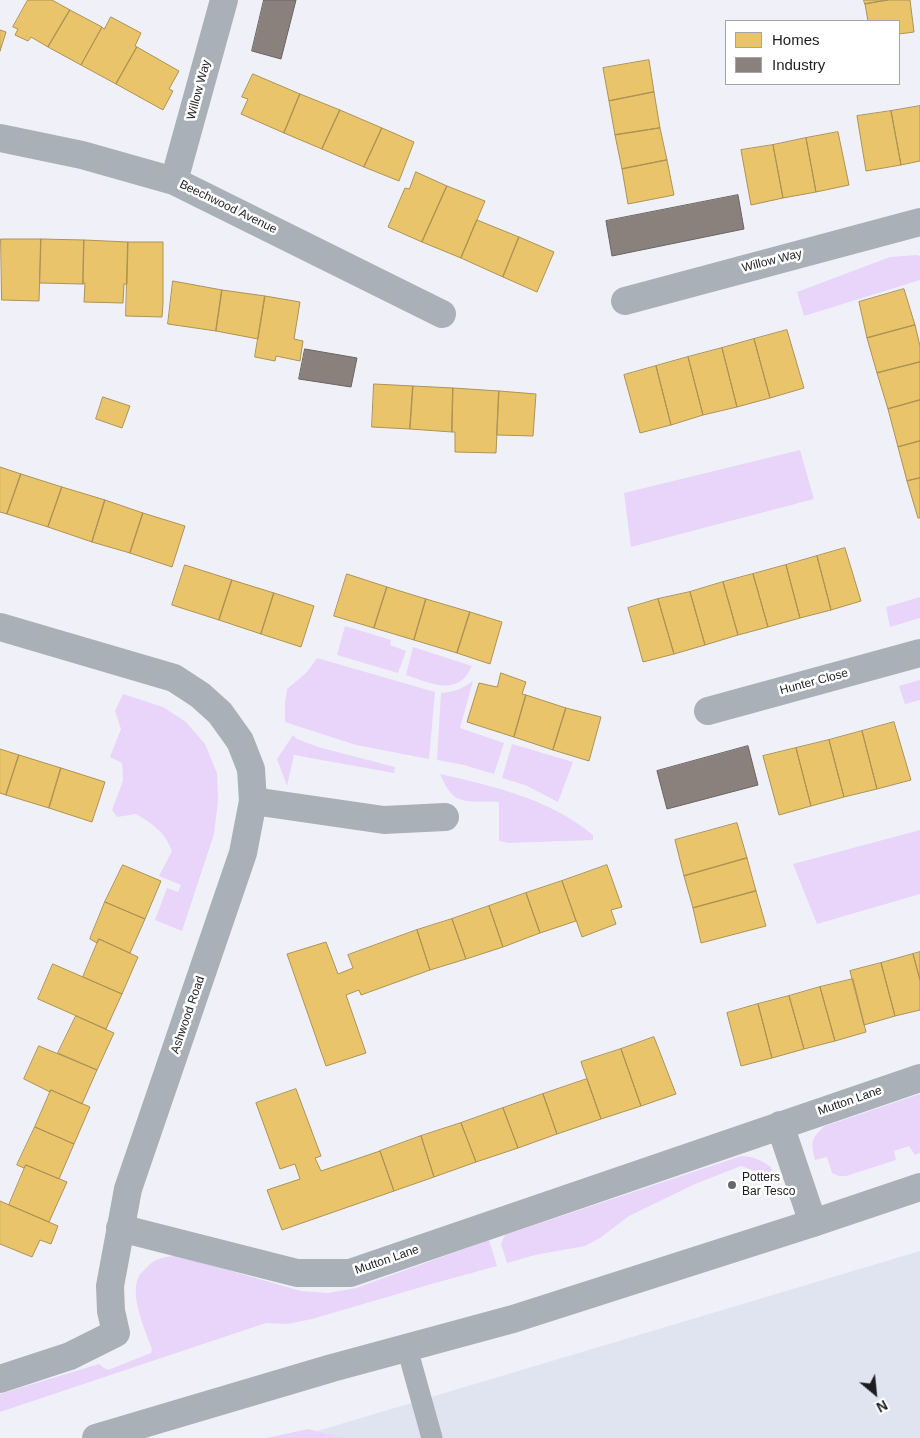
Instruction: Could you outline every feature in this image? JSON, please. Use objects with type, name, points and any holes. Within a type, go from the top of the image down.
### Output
[{"type":"main road","points":[[96,1438],[332,1368],[513,1318],[920,1187]]},
{"type":"street","name":"Willow Way","points":[[174,181],[224,0]]},
{"type":"street","name":"Beechwood Avenue","points":[[0,138],[82,155],[174,181],[442,314]]},
{"type":"street","name":"Willow Way","points":[[625,301],[920,222]]},
{"type":"street","name":"Ashwood Road","points":[[0,627],[174,678],[200,695],[220,714],[240,741],[251,769],[253,801],[243,853],[128,1189],[120,1228]]},
{"type":"street","name":"Hunter Close","points":[[708,711],[920,653]]},
{"type":"street","points":[[253,801],[384,820],[445,817]]},
{"type":"street","name":"Mutton Lane","points":[[120,1228],[297,1273],[350,1273],[780,1124],[920,1078]]},
{"type":"street","points":[[780,1124],[813,1223]]},
{"type":"street","points":[[0,1379],[70,1356],[116,1333],[111,1311],[110,1286],[120,1228]]},
{"type":"lane","points":[[407,1348],[432,1438]]},
{"type":"shaded area","points":[[920,256],[920,280],[804,316],[797,292],[890,257]]},
{"type":"shaded area","points":[[800,450],[814,499],[631,547],[624,493]]},
{"type":"shaded area","points":[[920,597],[920,618],[890,627],[886,607]]},
{"type":"shaded area","points":[[345,626],[391,640],[390,645],[406,651],[398,673],[337,655]]},
{"type":"shaded area","points":[[413,647],[472,666],[466,676],[452,685],[443,686],[406,675]]},
{"type":"shaded area","points":[[317,658],[435,692],[429,759],[356,745],[285,722],[287,689],[307,672]]},
{"type":"shaded area","points":[[920,680],[920,700],[905,704],[899,686]]},
{"type":"shaded area","points":[[473,681],[460,728],[504,743],[494,774],[464,765],[437,760],[441,693],[458,690]]},
{"type":"shaded area","points":[[123,694],[163,707],[186,722],[205,744],[217,773],[218,801],[214,834],[182,931],[155,920],[167,888],[178,892],[181,885],[159,876],[172,851],[166,838],[158,829],[136,814],[117,817],[112,810],[123,781],[122,763],[110,757],[121,729],[115,711]]},
{"type":"shaded area","points":[[293,735],[297,739],[318,747],[395,767],[394,773],[294,755],[287,786],[277,759]]},
{"type":"shaded area","points":[[512,744],[573,762],[558,802],[525,785],[502,778]]},
{"type":"shaded area","points":[[440,774],[500,789],[540,803],[576,823],[593,835],[593,840],[509,843],[499,841],[499,802],[471,801],[455,797],[444,783]]},
{"type":"shaded area","points":[[920,830],[920,894],[817,924],[793,864]]},
{"type":"shaded area","points":[[920,1094],[920,1153],[915,1155],[909,1146],[894,1151],[896,1160],[846,1176],[832,1173],[827,1157],[815,1160],[813,1141],[825,1126]]},
{"type":"shaded area","points":[[741,1156],[764,1162],[771,1167],[773,1174],[764,1177],[763,1174],[741,1166],[695,1184],[629,1216],[600,1238],[585,1246],[535,1255],[507,1263],[501,1244],[505,1235]]},
{"type":"shaded area","points":[[489,1240],[497,1266],[312,1319],[287,1324],[266,1323],[0,1412],[0,1394],[99,1364],[108,1370],[151,1353],[152,1349],[139,1312],[136,1284],[141,1273],[150,1264],[162,1258],[179,1256],[301,1291],[328,1293],[356,1288]]},
{"type":"shaded area","points":[[920,1251],[920,1438],[294,1438]]},
{"type":"shaded area","points":[[308,1429],[344,1438],[267,1438]]},
{"type":"building: Homes","points":[[28,0],[52,0],[70,10],[48,47],[31,37],[28,41],[15,35],[18,29],[13,27]]},
{"type":"building: Homes","points":[[864,0],[888,0],[865,4]]},
{"type":"building: Homes","points":[[888,0],[910,0],[914,32],[900,34],[900,20],[868,20],[865,4]]},
{"type":"building: Homes","points":[[70,10],[102,27],[81,65],[48,47]]},
{"type":"building: Homes","points":[[111,17],[141,33],[135,46],[137,47],[116,84],[81,65],[102,27],[104,29]]},
{"type":"building: Homes","points":[[0,30],[6,32],[0,51]]},
{"type":"building: Homes","points":[[137,47],[179,71],[169,89],[173,91],[163,110],[116,84]]},
{"type":"building: Homes","points":[[649,60],[654,92],[609,101],[603,68]]},
{"type":"building: Homes","points":[[253,74],[300,94],[284,133],[241,114],[248,99],[242,97]]},
{"type":"building: Homes","points":[[654,92],[660,128],[615,135],[609,101]]},
{"type":"building: Homes","points":[[300,94],[340,110],[322,149],[284,133]]},
{"type":"building: Homes","points":[[920,106],[920,161],[901,165],[891,111]]},
{"type":"building: Homes","points":[[340,110],[382,128],[364,167],[322,149]]},
{"type":"building: Homes","points":[[891,111],[901,165],[866,171],[857,116]]},
{"type":"building: Homes","points":[[382,128],[414,142],[399,181],[364,167]]},
{"type":"building: Homes","points":[[660,128],[667,160],[622,169],[615,135]]},
{"type":"building: Homes","points":[[838,132],[849,185],[816,192],[806,138]]},
{"type":"building: Homes","points":[[806,138],[816,192],[783,198],[773,145]]},
{"type":"building: Homes","points":[[773,145],[783,198],[751,205],[741,150]]},
{"type":"building: Homes","points":[[667,160],[674,195],[628,204],[622,169]]},
{"type":"building: Homes","points":[[416,172],[447,186],[422,242],[388,227],[405,188],[409,189]]},
{"type":"building: Homes","points":[[447,186],[485,201],[461,258],[422,242]]},
{"type":"building: Homes","points":[[477,220],[519,237],[503,277],[461,258]]},
{"type":"building: Homes","points":[[519,237],[554,252],[537,292],[503,277]]},
{"type":"building: Homes","points":[[1,239],[41,239],[39,301],[2,300]]},
{"type":"building: Homes","points":[[41,239],[84,240],[83,284],[40,283]]},
{"type":"building: Homes","points":[[84,240],[128,242],[127,284],[124,284],[123,303],[84,302]]},
{"type":"building: Homes","points":[[128,242],[163,242],[162,317],[126,316]]},
{"type":"building: Homes","points":[[173,281],[222,290],[216,331],[168,324]]},
{"type":"building: Homes","points":[[904,289],[915,325],[867,338],[859,302]]},
{"type":"building: Homes","points":[[222,290],[265,296],[258,339],[216,331]]},
{"type":"building: Homes","points":[[265,296],[300,302],[294,339],[303,341],[300,361],[276,356],[275,361],[255,357]]},
{"type":"building: Homes","points":[[915,325],[920,346],[920,362],[877,373],[867,338]]},
{"type":"building: Homes","points":[[787,330],[804,388],[770,398],[754,339]]},
{"type":"building: Homes","points":[[754,339],[770,398],[737,407],[722,348]]},
{"type":"building: Homes","points":[[722,348],[737,407],[703,415],[688,357]]},
{"type":"building: Homes","points":[[688,357],[703,415],[671,425],[656,366]]},
{"type":"building: Homes","points":[[920,362],[920,400],[888,409],[877,373]]},
{"type":"building: Homes","points":[[656,366],[671,425],[640,433],[624,375]]},
{"type":"building: Homes","points":[[374,384],[413,386],[410,429],[372,427]]},
{"type":"building: Homes","points":[[413,386],[453,388],[452,432],[410,429]]},
{"type":"building: Homes","points":[[453,388],[499,391],[496,453],[455,452],[455,432],[452,432]]},
{"type":"building: Homes","points":[[499,391],[536,394],[533,436],[497,435]]},
{"type":"building: Homes","points":[[103,397],[130,406],[122,428],[96,419]]},
{"type":"building: Homes","points":[[920,400],[920,441],[898,447],[888,409]]},
{"type":"building: Homes","points":[[920,441],[920,478],[907,481],[898,447]]},
{"type":"building: Homes","points":[[0,467],[21,474],[7,514],[0,512]]},
{"type":"building: Homes","points":[[21,474],[62,487],[48,527],[7,514]]},
{"type":"building: Homes","points":[[920,478],[920,518],[918,518],[907,481]]},
{"type":"building: Homes","points":[[62,487],[105,500],[92,542],[48,527]]},
{"type":"building: Homes","points":[[105,500],[143,513],[130,553],[92,542]]},
{"type":"building: Homes","points":[[143,513],[185,526],[172,567],[130,553]]},
{"type":"building: Homes","points":[[845,548],[861,601],[831,610],[817,556]]},
{"type":"building: Homes","points":[[817,556],[831,610],[800,618],[786,565]]},
{"type":"building: Homes","points":[[185,565],[232,580],[219,620],[172,605]]},
{"type":"building: Homes","points":[[786,565],[800,618],[768,627],[753,574]]},
{"type":"building: Homes","points":[[347,574],[387,587],[374,628],[334,616]]},
{"type":"building: Homes","points":[[753,574],[768,627],[738,635],[723,582]]},
{"type":"building: Homes","points":[[232,580],[274,593],[261,634],[219,620]]},
{"type":"building: Homes","points":[[723,582],[738,635],[705,645],[690,592]]},
{"type":"building: Homes","points":[[387,587],[426,599],[414,640],[374,628]]},
{"type":"building: Homes","points":[[690,592],[705,645],[674,654],[658,599]]},
{"type":"building: Homes","points":[[274,593],[314,606],[301,647],[261,634]]},
{"type":"building: Homes","points":[[426,599],[470,612],[457,653],[414,640]]},
{"type":"building: Homes","points":[[658,599],[674,654],[643,662],[628,608]]},
{"type":"building: Homes","points":[[470,612],[502,622],[490,664],[457,653]]},
{"type":"building: Homes","points":[[501,673],[526,682],[522,694],[526,695],[514,737],[467,722],[479,683],[497,687]]},
{"type":"building: Homes","points":[[526,695],[566,708],[553,750],[514,737]]},
{"type":"building: Homes","points":[[566,708],[601,717],[589,761],[553,750]]},
{"type":"building: Homes","points":[[894,722],[911,780],[877,789],[862,731]]},
{"type":"building: Homes","points":[[862,731],[877,789],[844,797],[829,740]]},
{"type":"building: Homes","points":[[829,740],[844,797],[811,806],[796,748]]},
{"type":"building: Homes","points":[[796,748],[811,806],[779,815],[763,756]]},
{"type":"building: Homes","points":[[0,749],[19,755],[6,795],[0,793]]},
{"type":"building: Homes","points":[[19,755],[61,768],[49,808],[6,795]]},
{"type":"building: Homes","points":[[61,768],[105,782],[92,822],[49,808]]},
{"type":"building: Homes","points":[[737,823],[747,858],[684,876],[675,840]]},
{"type":"building: Homes","points":[[747,858],[756,891],[693,908],[684,876]]},
{"type":"building: Homes","points":[[123,865],[161,881],[145,919],[105,902]]},
{"type":"building: Homes","points":[[607,865],[622,907],[611,910],[616,924],[582,937],[562,881]]},
{"type":"building: Homes","points":[[562,881],[576,921],[540,933],[526,893]]},
{"type":"building: Homes","points":[[756,891],[766,926],[701,943],[693,908]]},
{"type":"building: Homes","points":[[526,893],[540,933],[503,947],[489,906]]},
{"type":"building: Homes","points":[[105,902],[145,919],[130,953],[99,939],[97,943],[90,939]]},
{"type":"building: Homes","points":[[489,906],[503,947],[466,959],[452,919]]},
{"type":"building: Homes","points":[[452,919],[466,959],[430,970],[417,930]]},
{"type":"building: Homes","points":[[417,930],[430,970],[361,995],[359,990],[346,995],[366,1053],[326,1066],[287,954],[326,942],[338,974],[353,968],[348,955]]},
{"type":"building: Homes","points":[[99,939],[138,957],[122,994],[83,977]]},
{"type":"building: Homes","points":[[920,952],[920,980],[913,954]]},
{"type":"building: Homes","points":[[913,954],[920,980],[920,1010],[895,1016],[881,963]]},
{"type":"building: Homes","points":[[881,963],[895,1016],[864,1025],[850,971]]},
{"type":"building: Homes","points":[[53,964],[122,994],[106,1029],[38,999]]},
{"type":"building: Homes","points":[[853,979],[866,1032],[835,1041],[820,987]]},
{"type":"building: Homes","points":[[820,987],[835,1041],[804,1049],[789,996]]},
{"type":"building: Homes","points":[[789,996],[804,1049],[772,1058],[758,1004]]},
{"type":"building: Homes","points":[[758,1004],[772,1058],[741,1066],[727,1013]]},
{"type":"building: Homes","points":[[76,1016],[114,1033],[97,1070],[58,1053]]},
{"type":"building: Homes","points":[[654,1037],[676,1094],[641,1106],[621,1049]]},
{"type":"building: Homes","points":[[39,1046],[97,1070],[82,1104],[51,1090],[50,1092],[24,1079]]},
{"type":"building: Homes","points":[[621,1049],[641,1106],[601,1119],[581,1062]]},
{"type":"building: Homes","points":[[587,1079],[601,1119],[557,1134],[543,1094]]},
{"type":"building: Homes","points":[[296,1089],[321,1156],[315,1158],[321,1171],[380,1151],[394,1191],[282,1230],[267,1190],[300,1179],[295,1164],[280,1169],[256,1103]]},
{"type":"building: Homes","points":[[51,1090],[90,1107],[74,1144],[35,1127]]},
{"type":"building: Homes","points":[[543,1094],[557,1134],[518,1148],[503,1108]]},
{"type":"building: Homes","points":[[503,1108],[518,1148],[476,1162],[461,1123]]},
{"type":"building: Homes","points":[[461,1123],[476,1162],[434,1177],[421,1136]]},
{"type":"building: Homes","points":[[35,1127],[74,1144],[59,1179],[26,1165],[24,1168],[17,1165]]},
{"type":"building: Homes","points":[[421,1136],[434,1177],[394,1191],[380,1151]]},
{"type":"building: Homes","points":[[26,1165],[67,1182],[49,1222],[9,1205]]},
{"type":"building: Homes","points":[[0,1201],[58,1226],[51,1244],[40,1240],[32,1257],[0,1244]]},
{"type":"building: Industry","points":[[264,0],[296,0],[281,59],[252,51]]},
{"type":"building: Industry","points":[[738,195],[744,229],[612,256],[606,221]]},
{"type":"building: Industry","points":[[305,349],[357,358],[351,387],[299,379]]},
{"type":"building: Industry","points":[[748,746],[758,785],[667,809],[657,771]]},
{"type":"place","name":"Potters Bar Tesco","points":[[732,1185]]}]
